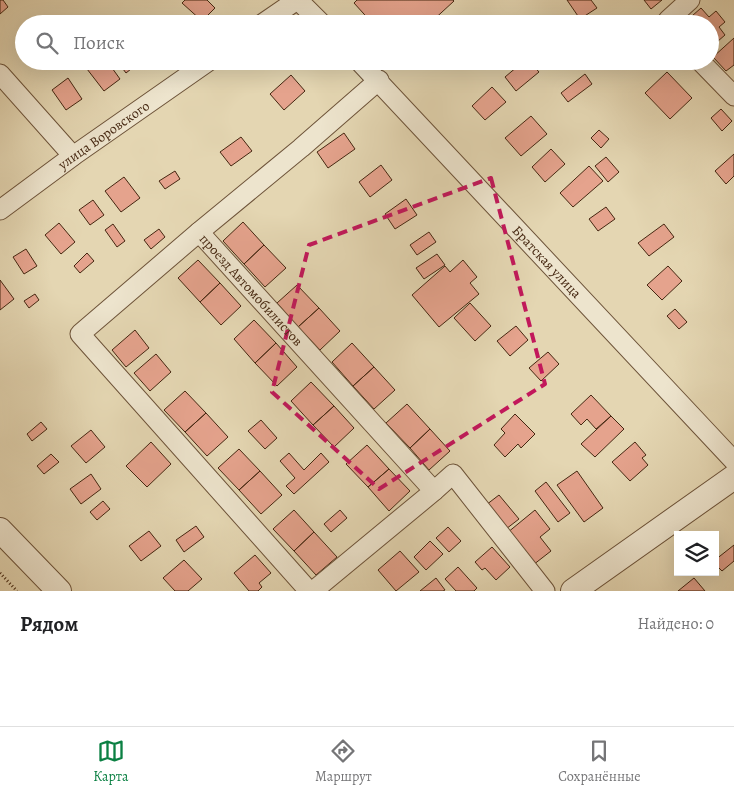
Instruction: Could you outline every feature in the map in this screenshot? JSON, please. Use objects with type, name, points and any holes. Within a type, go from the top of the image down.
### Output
[{"type":"street","points":[[276,15],[298,0],[313,15]]},
{"type":"street","points":[[674,15],[690,0]]},
{"type":"street","name":"улица Воровского","points":[[0,210],[195,70]]},
{"type":"street","name":"Братская улица","points":[[369,70],[734,462]]},
{"type":"street","points":[[709,70],[734,96]]},
{"type":"street","points":[[0,74],[73,156]]},
{"type":"street","points":[[199,232],[301,148],[379,80]]},
{"type":"street","name":"проезд Автомобилистов","points":[[309,591],[80,334],[199,232],[434,491]]},
{"type":"street","points":[[314,591],[453,474],[545,591]]},
{"type":"street","points":[[573,591],[734,477]]},
{"type":"street","points":[[0,530],[59,591]]},
{"type":"path","points":[[0,573],[17,591]]},
{"type":"highlighted area","points":[[491,178],[545,384],[379,489],[272,392],[309,245]]},
{"type":"building","points":[[0,0],[3,0],[8,7],[0,14]]},
{"type":"building","points":[[185,0],[207,0],[215,8],[208,15],[195,15],[182,3]]},
{"type":"building","points":[[357,0],[454,1],[439,15],[365,15],[354,3]]},
{"type":"building","points":[[567,0],[591,0],[597,8],[586,15],[577,15]]},
{"type":"building","points":[[644,0],[662,0],[651,9]]},
{"type":"building","points":[[701,8],[707,15],[693,15]]},
{"type":"building","points":[[716,11],[725,22],[719,27],[719,15],[711,15]]},
{"type":"building","points":[[719,27],[725,35],[719,40]]},
{"type":"building","points":[[734,38],[734,65],[726,71],[719,63],[719,52]]},
{"type":"building","points":[[88,70],[114,70],[120,79],[104,91]]},
{"type":"building","points":[[513,70],[537,70],[539,72],[516,91],[505,77]]},
{"type":"building","points":[[667,72],[692,98],[670,119],[645,93]]},
{"type":"building","points":[[585,74],[592,84],[568,102],[561,93]]},
{"type":"building","points":[[291,75],[305,91],[284,110],[270,94]]},
{"type":"building","points":[[68,78],[82,99],[66,110],[52,90]]},
{"type":"building","points":[[492,87],[506,102],[485,120],[472,106]]},
{"type":"building","points":[[721,109],[732,121],[722,131],[711,118]]},
{"type":"building","points":[[531,116],[547,134],[521,156],[505,138]]},
{"type":"building","points":[[599,130],[609,139],[601,148],[591,138]]},
{"type":"building","points":[[344,133],[355,149],[328,168],[317,152]]},
{"type":"building","points":[[241,137],[252,151],[231,166],[220,152]]},
{"type":"building","points":[[551,149],[565,164],[545,182],[532,167]]},
{"type":"building","points":[[734,154],[734,176],[726,184],[715,171]]},
{"type":"building","points":[[606,157],[619,172],[608,182],[595,166]]},
{"type":"building","points":[[381,165],[392,180],[370,197],[359,182]]},
{"type":"building","points":[[589,166],[603,181],[573,207],[560,193]]},
{"type":"building","points":[[175,171],[180,179],[165,189],[159,181]]},
{"type":"building","points":[[124,177],[140,198],[121,212],[105,191]]},
{"type":"building","points":[[406,199],[417,215],[395,229],[385,214]]},
{"type":"building","points":[[93,200],[104,215],[90,225],[79,210]]},
{"type":"building","points":[[606,207],[615,219],[598,231],[589,219]]},
{"type":"building","points":[[243,222],[264,245],[244,264],[223,241]]},
{"type":"building","points":[[59,223],[75,242],[61,254],[45,235]]},
{"type":"building","points":[[113,224],[125,241],[117,247],[105,230]]},
{"type":"building","points":[[664,224],[674,237],[649,256],[638,243]]},
{"type":"building","points":[[159,229],[165,237],[151,249],[144,240]]},
{"type":"building","points":[[429,232],[436,242],[417,255],[410,245]]},
{"type":"building","points":[[264,245],[286,268],[265,287],[244,264]]},
{"type":"building","points":[[26,249],[37,266],[24,274],[13,257]]},
{"type":"building","points":[[87,253],[94,261],[80,273],[74,266]]},
{"type":"building","points":[[437,254],[445,265],[424,279],[416,268]]},
{"type":"building","points":[[198,260],[220,283],[200,302],[178,278]]},
{"type":"building","points":[[463,260],[477,277],[470,283],[479,294],[439,327],[412,295],[445,266],[450,272]]},
{"type":"building","points":[[668,266],[682,281],[662,300],[647,285]]},
{"type":"building","points":[[0,280],[14,299],[0,310]]},
{"type":"building","points":[[220,283],[241,306],[221,325],[200,302]]},
{"type":"building","points":[[297,285],[319,308],[298,327],[277,303]]},
{"type":"building","points":[[35,294],[39,300],[29,308],[24,301]]},
{"type":"building","points":[[470,303],[491,326],[475,341],[454,318]]},
{"type":"building","points":[[319,308],[340,331],[320,350],[298,327]]},
{"type":"building","points":[[675,309],[687,322],[679,329],[667,316]]},
{"type":"building","points":[[254,320],[276,343],[255,363],[234,339]]},
{"type":"building","points":[[516,326],[528,340],[510,356],[497,341]]},
{"type":"building","points":[[135,330],[149,348],[126,367],[112,350]]},
{"type":"building","points":[[276,343],[297,367],[277,386],[255,363]]},
{"type":"building","points":[[352,343],[374,367],[353,386],[332,362]]},
{"type":"building","points":[[548,352],[559,364],[541,381],[529,368]]},
{"type":"building","points":[[156,354],[171,372],[150,391],[134,373]]},
{"type":"building","points":[[374,367],[395,390],[374,409],[353,386]]},
{"type":"building","points":[[311,382],[334,406],[313,425],[291,401]]},
{"type":"building","points":[[185,391],[206,413],[185,432],[164,410]]},
{"type":"building","points":[[591,395],[611,416],[596,429],[587,419],[581,425],[571,414]]},
{"type":"building","points":[[407,404],[430,429],[410,448],[386,423]]},
{"type":"building","points":[[334,406],[354,428],[334,447],[313,425]]},
{"type":"building","points":[[206,413],[228,437],[207,456],[185,432]]},
{"type":"building","points":[[515,414],[535,434],[521,448],[518,444],[505,457],[494,445],[505,433],[501,429]]},
{"type":"building","points":[[611,416],[624,429],[595,457],[581,444]]},
{"type":"building","points":[[261,420],[277,438],[265,449],[248,431]]},
{"type":"building","points":[[41,422],[47,429],[32,441],[27,434]]},
{"type":"building","points":[[430,429],[450,451],[429,470],[410,448]]},
{"type":"building","points":[[91,430],[105,447],[86,463],[71,446]]},
{"type":"building","points":[[151,442],[171,464],[147,487],[126,466]]},
{"type":"building","points":[[635,442],[646,455],[642,458],[648,465],[630,481],[612,462]]},
{"type":"building","points":[[367,445],[389,469],[368,487],[346,464]]},
{"type":"building","points":[[239,449],[260,471],[239,490],[218,468]]},
{"type":"building","points":[[289,453],[304,470],[321,453],[329,462],[294,494],[286,486],[295,478],[280,461]]},
{"type":"building","points":[[51,454],[59,462],[44,474],[37,466]]},
{"type":"building","points":[[389,469],[410,491],[389,511],[368,487]]},
{"type":"building","points":[[260,471],[282,495],[261,514],[239,490]]},
{"type":"building","points":[[577,471],[603,508],[584,522],[557,485]]},
{"type":"building","points":[[91,474],[101,489],[81,504],[70,489]]},
{"type":"building","points":[[546,482],[570,513],[558,522],[535,491]]},
{"type":"building","points":[[499,495],[519,519],[506,529],[486,505]]},
{"type":"building","points":[[103,501],[110,509],[97,520],[90,512]]},
{"type":"building","points":[[294,510],[314,532],[294,551],[273,529]]},
{"type":"building","points":[[340,510],[347,518],[331,532],[324,524]]},
{"type":"building","points":[[535,510],[550,529],[540,537],[551,551],[533,565],[507,533]]},
{"type":"building","points":[[196,526],[204,537],[184,552],[176,540]]},
{"type":"building","points":[[448,527],[461,541],[449,552],[436,538]]},
{"type":"building","points":[[149,531],[161,546],[141,561],[129,546]]},
{"type":"building","points":[[314,532],[337,557],[316,575],[294,551]]},
{"type":"building","points":[[430,541],[443,554],[426,570],[414,557]]},
{"type":"building","points":[[734,545],[734,561],[722,571],[719,568],[719,557]]},
{"type":"building","points":[[492,547],[510,567],[496,580],[485,568],[482,570],[475,562]]},
{"type":"building","points":[[400,551],[419,572],[396,591],[378,570]]},
{"type":"building","points":[[255,555],[271,573],[259,583],[262,587],[258,591],[249,591],[234,573]]},
{"type":"building","points":[[184,560],[202,579],[188,591],[175,591],[163,578]]},
{"type":"building","points":[[458,567],[477,588],[474,591],[456,591],[445,579]]},
{"type":"building","points":[[436,578],[445,590],[420,591]]},
{"type":"building","points":[[694,578],[705,591],[678,591]]}]
